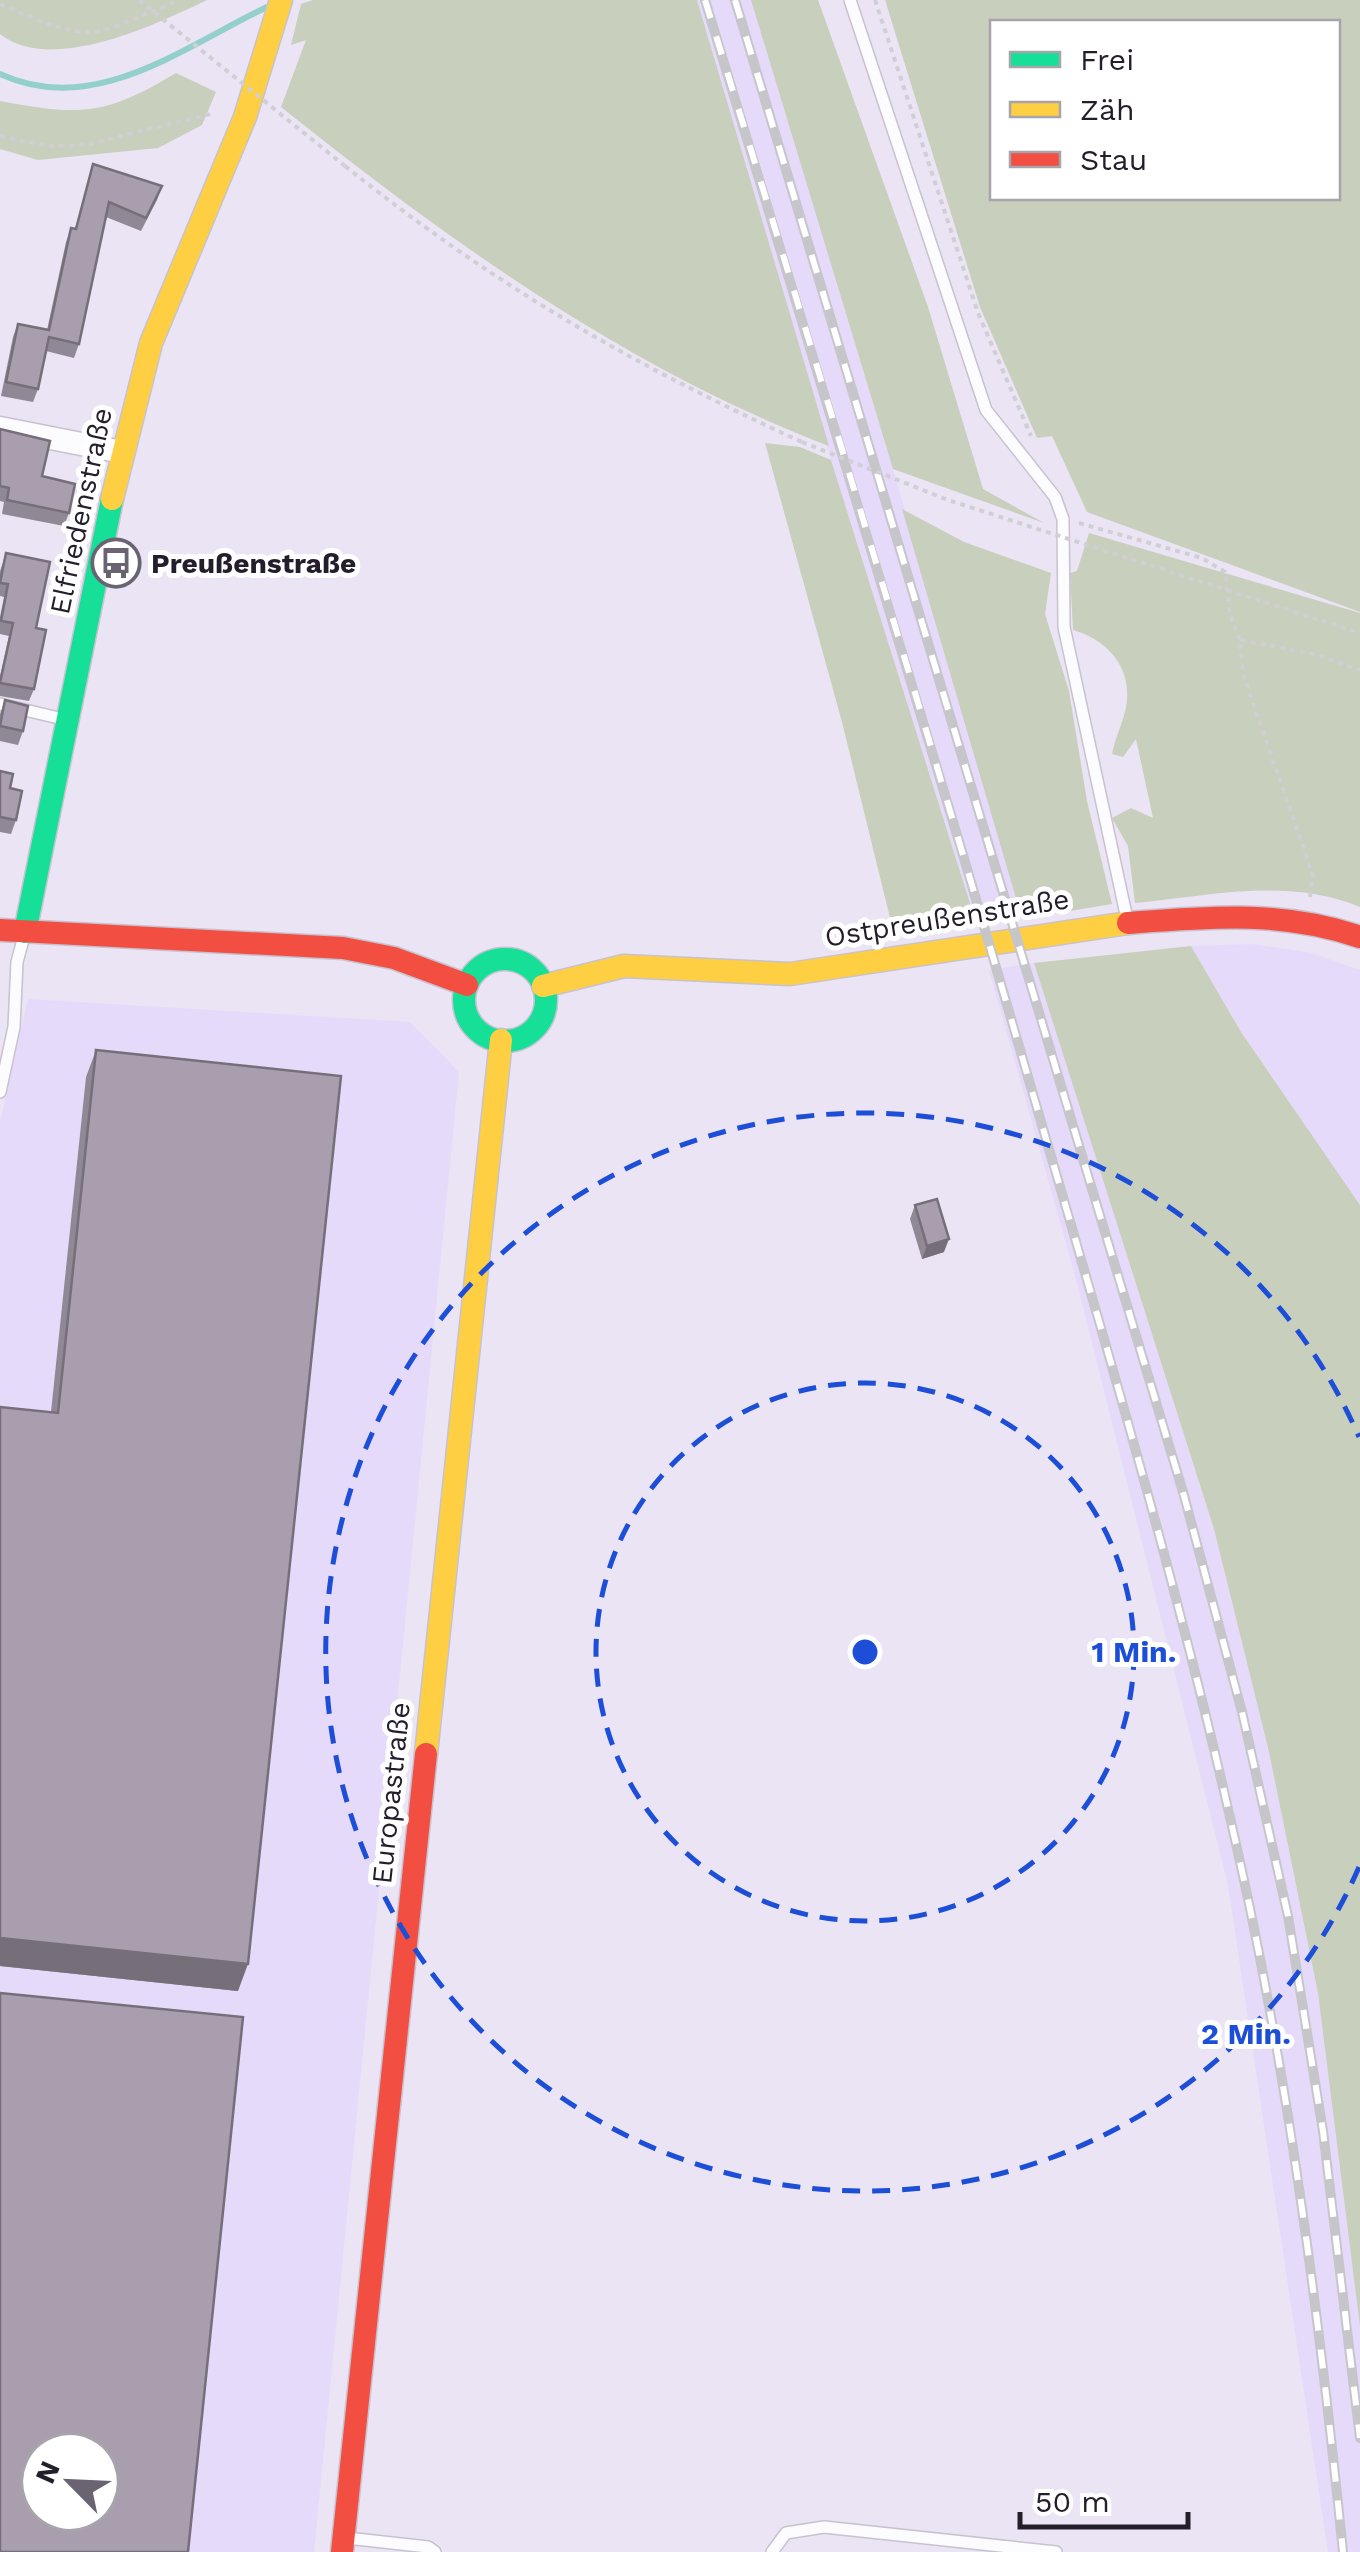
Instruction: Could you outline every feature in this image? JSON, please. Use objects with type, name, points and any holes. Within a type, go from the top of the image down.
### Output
[{"type":"street","name":"Elfriedenstraße","points":[[25,932],[122,452],[151,343],[245,117],[281,0]]},
{"type":"street","points":[[0,428],[122,452]]},
{"type":"street","name":"Ostpreußenstraße","points":[[543,986],[624,966],[790,974],[1128,923],[1242,914],[1308,922],[1360,937]]},
{"type":"street","points":[[0,930],[343,948],[394,958],[467,985]]},
{"type":"street","points":[[510,959],[533,970],[543,986],[545,1005],[534,1028],[524,1035],[501,1040],[472,1025],[464,1004],[467,985],[486,963],[510,959]]},
{"type":"street","name":"Europastraße","points":[[343,2545],[501,1040]]},
{"type":"lane","points":[[850,0],[986,410],[1054,498],[1063,519],[1064,627],[1128,923]]},
{"type":"lane","points":[[0,704],[67,720]]},
{"type":"lane","points":[[0,1092],[14,1028],[17,962],[25,932]]},
{"type":"lane","points":[[772,2552],[786,2533],[824,2527],[1056,2552]]},
{"type":"lane","points":[[343,2545],[428,2546],[436,2552]]},
{"type":"path","points":[[138,0],[467,260],[572,326],[686,388],[802,442],[948,500],[1360,633]]},
{"type":"path","points":[[0,4],[61,31],[84,34],[117,29],[180,0]]},
{"type":"path","points":[[874,0],[978,313],[1032,437],[1025,460]]},
{"type":"path","points":[[0,136],[26,144],[85,145],[207,112],[245,117]]},
{"type":"path","points":[[1063,519],[1202,558],[1225,572],[1244,674],[1313,876],[1308,922]]},
{"type":"path","points":[[1240,640],[1318,655],[1360,670]]},
{"type":"shaded area","points":[[697,0],[751,0],[893,469],[1022,919],[977,926],[831,460]]},
{"type":"shaded area","points":[[1251,944],[1308,952],[1360,970],[1360,1205],[1241,1032],[1191,946]]},
{"type":"shaded area","points":[[1034,963],[1214,1529],[1269,1752],[1318,1993],[1353,2256],[1360,2326],[1360,2552],[1328,2552],[1228,1885],[1075,1275],[989,970]]},
{"type":"shaded area","points":[[28,999],[410,1022],[459,1072],[314,2552],[0,2552],[0,1122]]},
{"type":"green space","points":[[0,0],[207,0],[104,41],[47,49],[21,45],[0,34]]},
{"type":"green space","points":[[313,0],[697,0],[829,446],[682,379],[542,298],[409,206],[281,107],[306,40],[291,45],[301,4]]},
{"type":"green space","points":[[751,0],[818,0],[928,307],[983,489],[1044,523],[893,469]]},
{"type":"green space","points":[[885,0],[1360,0],[1360,612],[1087,512],[1052,436],[1037,438],[980,307]]},
{"type":"green space","points":[[176,73],[216,92],[202,125],[158,148],[38,160],[0,149],[0,101],[51,109],[91,109],[130,98]]},
{"type":"green space","points":[[765,443],[800,447],[831,460],[977,926],[893,930],[842,722]]},
{"type":"green space","points":[[902,509],[964,542],[1051,573],[1045,614],[1069,691],[1087,801],[1112,904],[1022,919]]},
{"type":"green space","points":[[1089,533],[1360,613],[1360,907],[1333,898],[1277,891],[1135,903],[1128,846],[1112,818],[1131,808],[1153,818],[1136,739],[1123,757],[1112,754],[1126,707],[1127,687],[1120,664],[1105,647],[1073,630],[1070,573],[1077,571]]},
{"type":"green space","points":[[1191,946],[1241,1032],[1360,1205],[1360,2326],[1318,1993],[1269,1752],[1214,1529],[1034,963]]},
{"type":"building","points":[[93,164],[162,186],[146,218],[109,202],[79,344],[49,337],[38,389],[6,382],[18,324],[49,330],[71,228],[76,229]]},
{"type":"building","points":[[0,429],[50,441],[42,476],[75,484],[69,513],[7,500],[9,488],[0,486]]},
{"type":"building","points":[[6,553],[50,562],[36,628],[46,630],[34,689],[0,683],[13,623],[1,621],[8,584],[0,583]]},
{"type":"building","points":[[5,700],[28,706],[23,731],[0,726]]},
{"type":"building","points":[[0,771],[13,774],[10,788],[22,791],[16,820],[0,817]]},
{"type":"building","points":[[96,1050],[341,1076],[248,1964],[0,1938],[0,1407],[58,1413]]},
{"type":"building","points":[[937,1199],[949,1239],[927,1246],[915,1205]]},
{"type":"building","points":[[0,1993],[243,2017],[188,2552],[0,2552]]},
{"type":"waterway","points":[[0,74],[35,85],[70,88],[104,82],[171,57],[267,7]]},
{"type":"railway","points":[[705,0],[973,888],[1103,1334],[1191,1655],[1242,1871],[1275,2040],[1314,2296],[1343,2552]]},
{"type":"railway","points":[[735,0],[1183,1492],[1242,1712],[1288,1916],[1323,2131],[1360,2438]]},
{"type":"traffic: fast","points":[[25,932],[112,499]]},
{"type":"traffic: fast","points":[[505,959],[521,962],[534,971],[543,984],[546,1000],[543,1016],[534,1029],[521,1038],[505,1041],[489,1038],[476,1029],[467,1016],[464,1000],[467,984],[476,971],[489,962],[505,959]]},
{"type":"traffic: slow","points":[[112,499],[151,343],[245,117],[281,0]]},
{"type":"traffic: slow","points":[[543,986],[624,966],[790,974],[1128,923]]},
{"type":"traffic: slow","points":[[426,1754],[501,1040]]},
{"type":"traffic: jam","points":[[1128,923],[1274,919],[1360,937]]},
{"type":"traffic: jam","points":[[0,930],[343,948],[394,958],[467,985]]},
{"type":"traffic: jam","points":[[342,2552],[426,1754]]},
{"type":"place","name":"Preußenstraße","points":[[116,563]]}]
